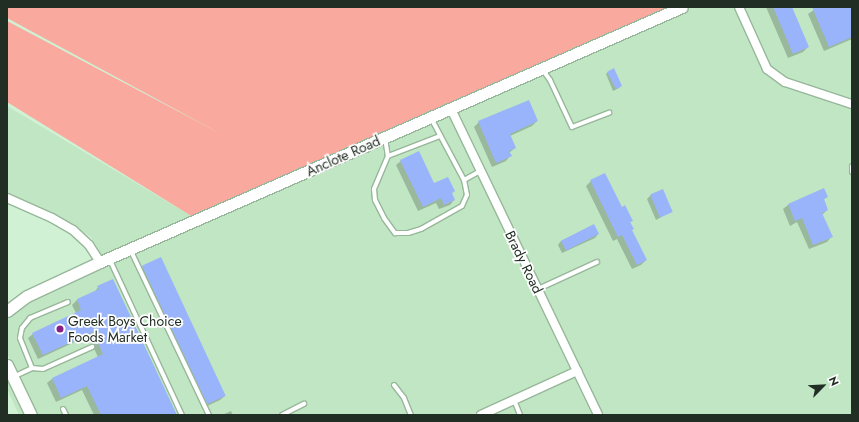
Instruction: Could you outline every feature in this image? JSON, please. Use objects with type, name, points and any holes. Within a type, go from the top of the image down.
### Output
[{"type":"street","name":"Anclote Road","points":[[7,311],[27,296],[104,260],[682,7]]},
{"type":"street","points":[[739,7],[767,69],[786,82],[852,104]]},
{"type":"street","name":"Brady Road","points":[[451,109],[598,415]]},
{"type":"street","points":[[7,198],[52,218],[73,230],[104,260]]},
{"type":"street","points":[[7,365],[31,415]]},
{"type":"street","points":[[481,415],[577,371]]},
{"type":"lane","points":[[542,69],[550,80],[572,127],[609,113]]},
{"type":"lane","points":[[385,138],[388,156],[374,189],[375,200],[384,218],[395,233],[408,233],[421,229],[462,206],[467,195],[464,180],[430,118]]},
{"type":"lane","points":[[388,156],[440,136]]},
{"type":"lane","points":[[852,166],[852,172]]},
{"type":"lane","points":[[464,180],[481,171]]},
{"type":"lane","points":[[130,249],[209,415]]},
{"type":"lane","points":[[104,260],[182,415]]},
{"type":"lane","points":[[538,289],[597,262]]},
{"type":"lane","points":[[32,368],[20,338],[22,328],[30,318],[68,302]]},
{"type":"lane","points":[[13,378],[32,368],[44,369],[92,347]]},
{"type":"lane","points":[[394,385],[404,398],[411,415]]},
{"type":"lane","points":[[514,400],[520,415]]},
{"type":"lane","points":[[282,415],[304,404]]},
{"type":"lane","points":[[63,409],[66,415]]},
{"type":"shaded area","points":[[7,7],[671,7],[193,217],[7,102],[7,21],[223,135],[7,18]]},
{"type":"shaded area","points":[[693,7],[734,7],[764,73],[783,86],[852,109],[852,415],[603,415],[458,111]]},
{"type":"shaded area","points":[[745,7],[852,7],[852,99],[788,78],[771,66]]},
{"type":"shaded area","points":[[7,106],[193,217],[102,256],[91,237],[73,225],[66,226],[7,204]]},
{"type":"shaded area","points":[[449,115],[570,369],[471,415],[36,415],[7,353],[7,318],[15,309],[29,300],[102,266]]},
{"type":"shaded area","points":[[7,376],[25,415],[19,415],[7,389]]},
{"type":"shaded area","points":[[574,377],[592,415],[492,415]]},
{"type":"building","points":[[773,7],[792,7],[809,47],[793,54]]},
{"type":"building","points":[[812,7],[852,7],[852,37],[829,47]]},
{"type":"building","points":[[614,68],[622,86],[616,89],[607,72]]},
{"type":"building","points":[[529,100],[538,121],[510,134],[516,148],[509,151],[512,156],[496,163],[478,121]]},
{"type":"building","points":[[419,151],[434,183],[448,177],[455,191],[452,193],[455,200],[444,205],[441,198],[423,207],[400,160]]},
{"type":"building","points":[[605,173],[622,207],[625,205],[633,221],[630,222],[634,229],[632,230],[647,260],[637,265],[622,235],[618,237],[590,180]]},
{"type":"building","points":[[824,188],[828,197],[824,199],[828,210],[822,213],[833,237],[813,245],[802,218],[795,221],[788,204]]},
{"type":"building","points":[[663,189],[673,212],[660,217],[650,194]]},
{"type":"building","points":[[594,224],[599,234],[566,251],[561,241]]},
{"type":"building","points":[[161,257],[226,396],[207,405],[142,266]]},
{"type":"building","points":[[113,279],[177,415],[101,415],[87,386],[61,398],[52,378],[103,354],[93,332],[43,355],[32,333],[81,310],[77,299],[99,289],[97,286]]},
{"type":"place","name":"Greek Boys Choice Foods Market","points":[[60,329]]}]
